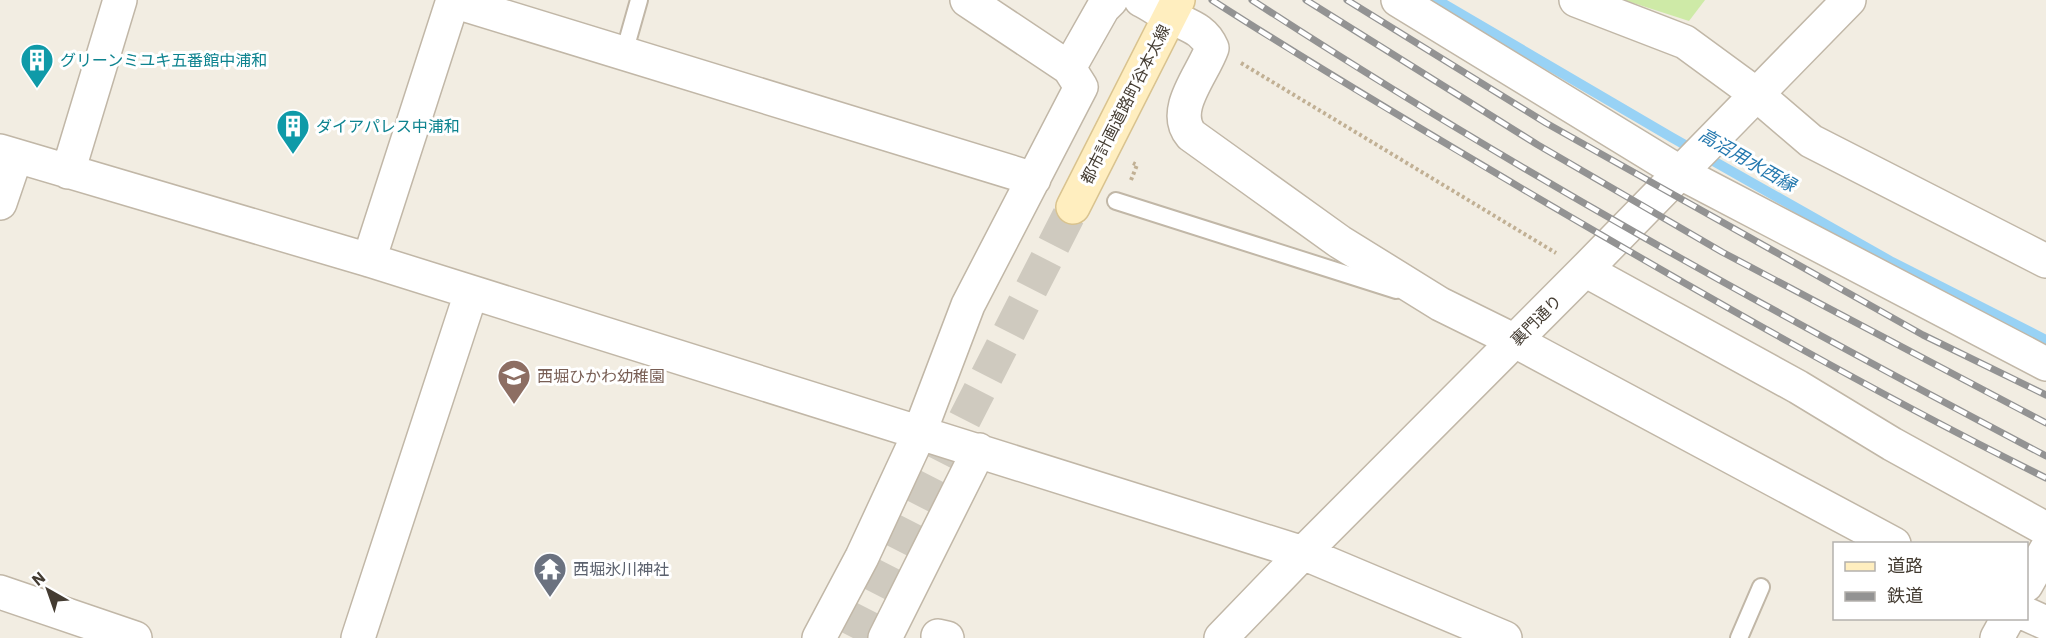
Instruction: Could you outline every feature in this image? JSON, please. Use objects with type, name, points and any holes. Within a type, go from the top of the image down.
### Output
[{"type":"street","points":[[68,172],[120,0]]},
{"type":"street","points":[[369,260],[453,0],[1034,179]]},
{"type":"street","points":[[819,638],[862,557],[919,434],[968,305],[1081,87],[1069,68],[967,0]]},
{"type":"street","points":[[1069,68],[1103,8],[1111,0]]},
{"type":"street","points":[[1141,0],[1173,8],[1208,37],[1212,48],[1208,61],[1184,105],[1185,127],[1191,135],[1340,242],[1440,304],[1515,341],[1892,542]]},
{"type":"street","points":[[1398,0],[1692,161],[2046,364]]},
{"type":"street","points":[[1576,0],[1685,42],[1756,94],[1811,141],[2046,261]]},
{"type":"street","name":"裏門通り","points":[[1221,638],[1302,553],[1515,341],[1849,0]]},
{"type":"street","name":"都市計画道路町谷本太線","points":[[1073,207],[1173,8]]},
{"type":"street","points":[[0,203],[8,154],[369,260],[1302,553],[1505,638]]},
{"type":"street","points":[[1585,270],[1798,387],[1892,444],[2046,529]]},
{"type":"street","points":[[358,638],[471,293]]},
{"type":"street","points":[[885,638],[979,450]]},
{"type":"street","points":[[2028,582],[2046,550]]},
{"type":"street","points":[[0,592],[135,638]]},
{"type":"street","points":[[2028,615],[2046,623]]},
{"type":"street","points":[[1998,638],[2007,620]]},
{"type":"lane","points":[[624,53],[639,0]]},
{"type":"lane","points":[[1116,201],[1440,304]]},
{"type":"lane","points":[[1739,638],[1761,587]]},
{"type":"path","points":[[1212,48],[1233,58],[1585,270]]},
{"type":"green space","points":[[1624,0],[1705,0],[1689,21]]},
{"type":"waterway","name":"高沼用水西縁","points":[[1437,0],[1671,137],[1892,262],[2046,340]]},
{"type":"tunnel","points":[[853,638],[1073,207]]},
{"type":"railway","points":[[1212,0],[1374,101],[1664,271],[1853,377],[2046,478]]},
{"type":"railway","points":[[1252,0],[1446,122],[1644,237],[2046,456]]},
{"type":"railway","points":[[1306,0],[1538,145],[1722,252],[2046,423]]},
{"type":"railway","points":[[1347,0],[1546,123],[1923,335],[2046,395]]},
{"type":"place","name":"グリーンミユキ五番館中浦和","points":[[37,89]]},
{"type":"place","name":"ダイアパレス中浦和","points":[[293,155]]},
{"type":"place","name":"西堀ひかわ幼稚園","points":[[514,405]]},
{"type":"place","name":"西堀氷川神社","points":[[550,598]]}]
